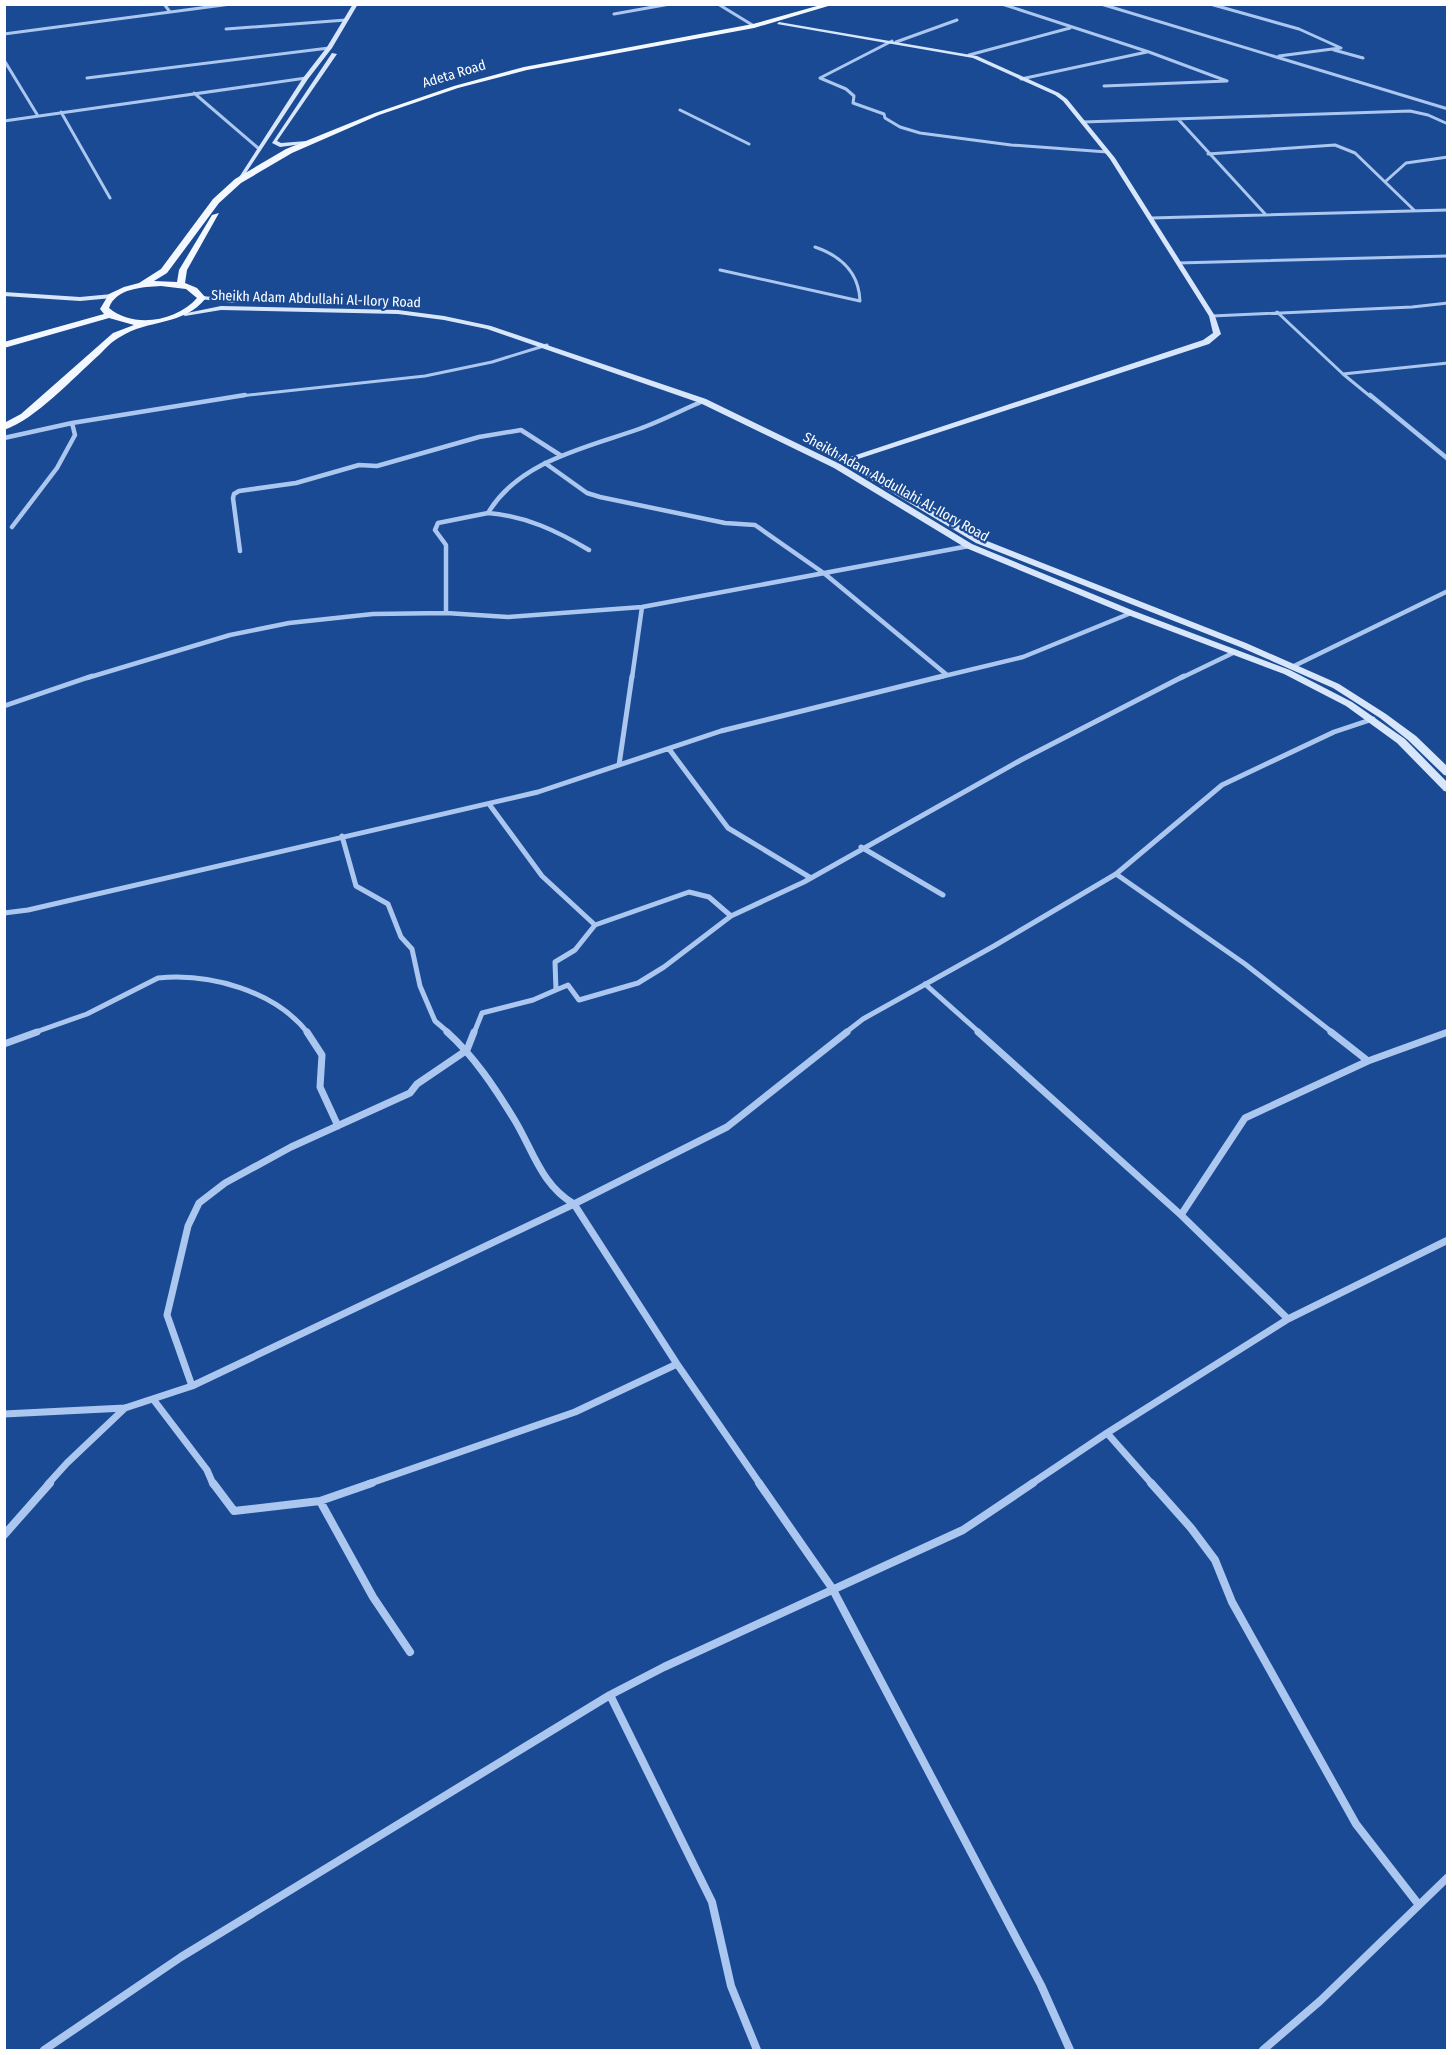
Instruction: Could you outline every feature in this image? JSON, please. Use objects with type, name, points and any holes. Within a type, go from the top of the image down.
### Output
[{"type":"main road","name":"Adeta Road","points":[[142,285],[164,271],[216,201],[238,181],[260,166],[307,143],[377,114],[459,88],[554,62],[754,26],[832,4]]},
{"type":"main road","name":"Adeta Road","points":[[182,284],[183,270],[207,227],[225,202],[276,164],[314,146],[459,88],[538,69],[724,36],[845,4]]},
{"type":"main road","points":[[4,427],[24,416],[116,335],[149,322],[185,314],[197,306],[202,297],[196,289],[182,284],[142,285],[112,296],[105,303],[106,312]]},
{"type":"main road","points":[[4,345],[106,312],[118,319],[149,322]]},
{"type":"main road","points":[[116,335],[118,319]]},
{"type":"street","points":[[164,4],[170,12]]},
{"type":"street","points":[[4,33],[231,4]]},
{"type":"street","points":[[238,181],[258,148],[329,48],[356,4]]},
{"type":"street","points":[[615,14],[670,4]]},
{"type":"street","points":[[718,4],[754,26]]},
{"type":"street","points":[[1002,4],[1149,52],[1227,81],[1104,86]]},
{"type":"street","points":[[1101,4],[1448,109]]},
{"type":"street","points":[[1210,4],[1299,29],[1341,48],[1274,57]]},
{"type":"street","points":[[226,29],[346,20]]},
{"type":"street","points":[[957,20],[894,41],[820,78],[846,89],[854,96],[853,103],[884,114],[885,118],[891,122],[911,131],[1011,146],[1107,152]]},
{"type":"street","points":[[779,23],[969,55],[1061,97],[1107,152],[1212,316],[1217,334],[1206,342],[846,460]]},
{"type":"street","points":[[969,55],[1071,28]]},
{"type":"street","points":[[307,143],[280,145],[274,142],[339,47]]},
{"type":"street","points":[[87,78],[329,48]]},
{"type":"street","points":[[1332,49],[1363,58]]},
{"type":"street","points":[[1021,80],[1149,52]]},
{"type":"street","points":[[4,60],[38,116]]},
{"type":"street","points":[[4,121],[306,78]]},
{"type":"street","points":[[194,93],[258,148]]},
{"type":"street","points":[[680,110],[749,144]]},
{"type":"street","points":[[1083,122],[1410,111],[1428,115],[1448,124]]},
{"type":"street","points":[[61,112],[110,198]]},
{"type":"street","points":[[1178,119],[1266,216]]},
{"type":"street","points":[[1208,154],[1335,146],[1355,153],[1415,211]]},
{"type":"street","points":[[1386,181],[1409,161],[1448,157]]},
{"type":"street","points":[[1151,219],[1448,210]]},
{"type":"street","points":[[720,270],[860,301],[861,289],[846,264],[835,255],[815,247]]},
{"type":"street","points":[[1178,263],[1448,256]]},
{"type":"street","points":[[4,294],[81,299],[112,296]]},
{"type":"street","name":"Sheikh Adam Abdullahi Al-Ilory Road","points":[[202,297],[222,301],[402,305],[495,321],[711,397],[846,460],[979,541],[1294,666],[1336,686],[1412,738],[1448,773]]},
{"type":"street","points":[[81,299],[106,312]]},
{"type":"street","points":[[1212,316],[1448,303]]},
{"type":"street","name":"Sheikh Adam Abdullahi Al-Ilory Road","points":[[185,314],[220,308],[398,312],[489,327],[547,345],[703,401],[837,466],[969,546],[1131,613],[1287,672],[1373,719],[1401,741],[1448,789]]},
{"type":"street","points":[[1277,312],[1343,374],[1448,459]]},
{"type":"street","points":[[525,338],[534,334]]},
{"type":"street","points":[[4,438],[72,423],[231,398],[425,376],[492,362],[547,345]]},
{"type":"street","points":[[1343,374],[1448,363]]},
{"type":"street","points":[[489,513],[492,504],[522,477],[560,455],[641,428],[703,401]]},
{"type":"street","points":[[12,527],[57,468],[75,435],[72,423]]},
{"type":"street","points":[[240,551],[233,498],[234,494],[239,491],[296,483],[359,465],[377,466],[479,437],[521,430],[560,455]]},
{"type":"street","points":[[546,463],[587,493],[600,497],[725,523],[755,525],[825,574],[947,675]]},
{"type":"street","points":[[446,613],[446,545],[435,530],[438,523],[489,513],[512,515],[539,523],[561,533],[589,550]]},
{"type":"street","points":[[4,706],[98,674],[261,627],[373,614],[446,613],[508,617],[642,607],[969,546]]},
{"type":"street","points":[[1089,596],[1099,590]]},
{"type":"street","points":[[1294,666],[1448,591]]},
{"type":"street","points":[[619,765],[642,607]]},
{"type":"street","points":[[4,913],[28,910],[538,792],[721,732],[834,702],[1023,657],[1131,613]]},
{"type":"street","points":[[192,1386],[167,1316],[188,1226],[199,1203],[225,1183],[291,1147],[401,1099],[467,1050],[482,1013],[533,1000],[568,985],[579,1000],[638,983],[731,916],[811,879],[861,848],[1137,697],[1235,652]]},
{"type":"street","points":[[4,1414],[125,1408],[192,1386],[574,1204],[727,1127],[863,1019],[1116,874],[1222,784],[1334,732],[1373,719]]},
{"type":"street","points":[[669,749],[728,828],[811,879]]},
{"type":"street","points":[[489,804],[542,876],[595,926]]},
{"type":"street","points":[[342,836],[356,886],[388,904],[401,937],[412,949],[420,986],[435,1022],[467,1050],[515,1120],[543,1175],[560,1196],[574,1204],[677,1364],[832,1588],[1041,1985],[1070,2050]]},
{"type":"street","points":[[861,848],[943,896]]},
{"type":"street","points":[[1116,874],[1245,964],[1368,1061]]},
{"type":"street","points":[[556,990],[555,962],[575,950],[595,926],[689,892],[709,897],[731,916]]},
{"type":"street","points":[[4,1044],[87,1014],[158,978],[168,975],[205,979],[244,990],[283,1007],[322,1055],[320,1087],[338,1126]]},
{"type":"street","points":[[925,984],[1181,1215],[1288,1319]]},
{"type":"street","points":[[1181,1215],[1245,1118],[1368,1061],[1448,1032]]},
{"type":"street","points":[[44,2050],[181,1957],[610,1695],[832,1588],[963,1530],[1107,1433],[1288,1319],[1448,1240]]},
{"type":"street","points":[[153,1399],[207,1470],[215,1488],[234,1511],[321,1501],[575,1412],[677,1364]]},
{"type":"street","points":[[4,1535],[67,1463],[125,1408]]},
{"type":"street","points":[[1107,1433],[1191,1528],[1215,1560],[1232,1602],[1356,1824],[1419,1905]]},
{"type":"street","points":[[321,1501],[373,1597],[410,1652]]},
{"type":"street","points":[[610,1695],[712,1902],[731,1986],[758,2050]]},
{"type":"street","points":[[1263,2050],[1320,2001],[1448,1877]]}]
